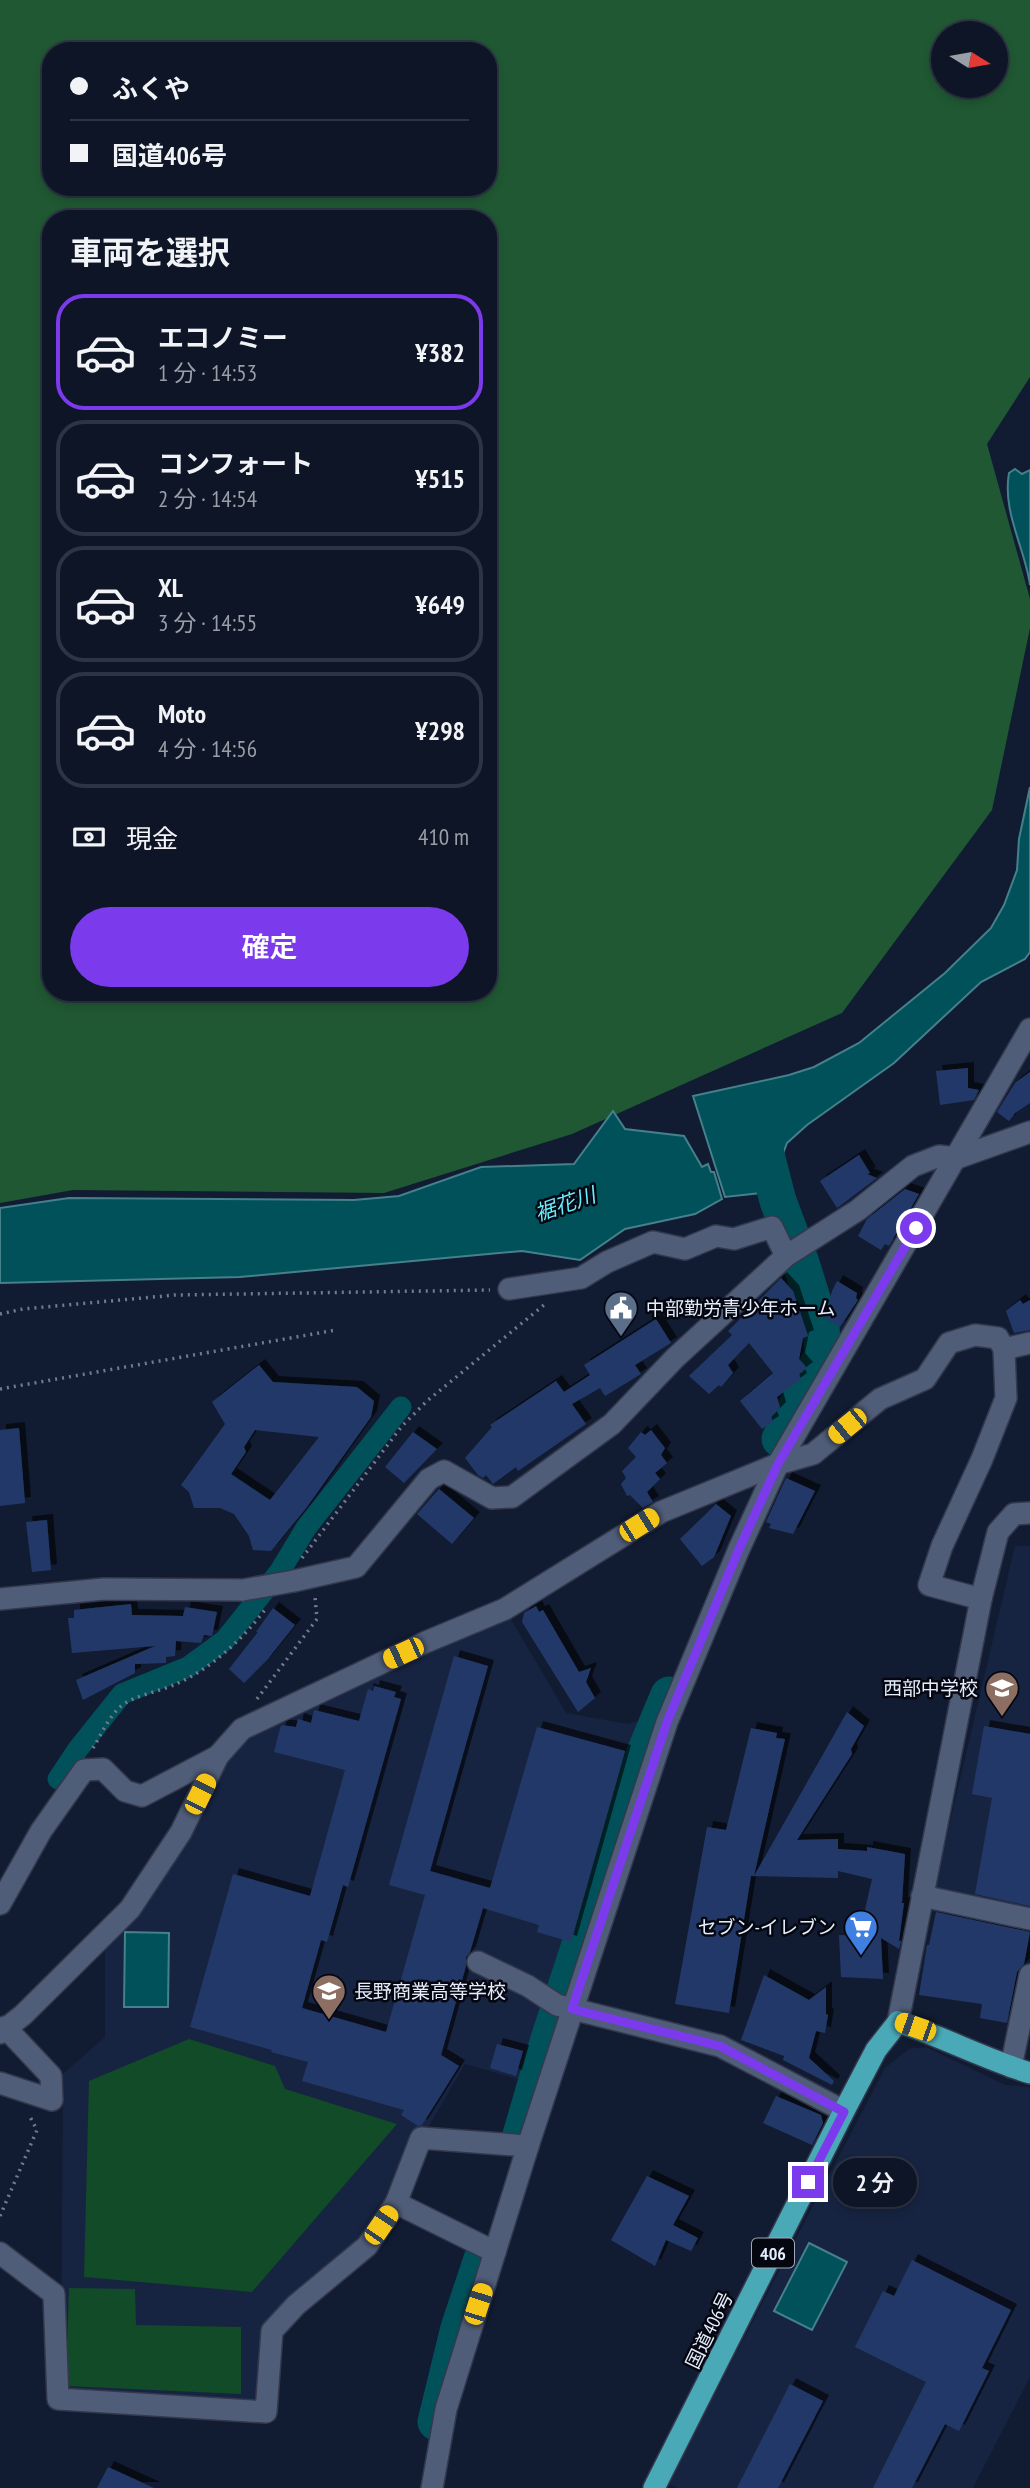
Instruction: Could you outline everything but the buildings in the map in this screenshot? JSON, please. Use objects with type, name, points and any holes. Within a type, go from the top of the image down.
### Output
[{"type":"highway","points":[[898,2022],[1020,2070]]},
{"type":"highway","name":"国道406号","points":[[654,2488],[876,2050],[898,2022]]},
{"type":"street","points":[[432,2488],[446,2409],[528,2146],[565,2007],[667,1722],[739,1549],[778,1464],[1030,1029]]},
{"type":"street","points":[[0,1599],[104,1590],[243,1590],[304,1579],[356,1567],[429,1479],[444,1471],[492,1498],[512,1497],[612,1424],[675,1358],[786,1256],[858,1210],[914,1166],[939,1156],[957,1158],[1030,1132]]},
{"type":"street","points":[[509,1289],[582,1278],[607,1262],[653,1242],[685,1248],[716,1236],[734,1239],[772,1227],[786,1256]]},
{"type":"street","points":[[8,2086],[52,2100],[51,2076],[7,2025],[130,1909],[181,1832],[218,1756],[243,1729],[426,1642],[505,1609],[661,1512],[778,1464],[813,1454],[880,1399],[925,1379],[949,1343],[975,1335],[998,1338],[1004,1349],[1006,1398],[982,1459],[942,1546],[929,1585],[981,1599]]},
{"type":"street","points":[[1004,1349],[1030,1343]]},
{"type":"street","points":[[898,2022],[981,1599],[998,1532],[1014,1514],[1030,1513]]},
{"type":"street","points":[[0,1904],[41,1831],[84,1770],[103,1769],[125,1791],[142,1796],[218,1756]]},
{"type":"street","points":[[922,1896],[1030,1919]]},
{"type":"street","points":[[478,1962],[565,2007],[720,2046],[844,2112]]},
{"type":"street","points":[[1020,2070],[1030,1975]]},
{"type":"street","points":[[0,2253],[54,2294],[58,2399],[266,2412],[272,2331],[296,2305],[367,2246],[396,2203],[421,2138],[528,2146]]},
{"type":"street","points":[[396,2203],[495,2252]]},
{"type":"path","points":[[0,1314],[23,1309],[175,1295],[509,1289]]},
{"type":"path","points":[[303,1558],[402,1426],[426,1401],[551,1300]]},
{"type":"path","points":[[0,1390],[336,1330]]},
{"type":"path","points":[[243,1729],[247,1712],[317,1619],[304,1579]]},
{"type":"path","points":[[84,1770],[93,1748],[121,1706],[179,1683],[203,1668],[240,1638],[271,1601]]},
{"type":"path","points":[[0,2216],[37,2130],[8,2086]]},
{"type":"shaded area","points":[[0,0],[1030,0],[1030,377],[987,444],[1030,599],[1030,628],[992,810],[842,1013],[572,1134],[384,1193],[73,1190],[0,1203]]},
{"type":"shaded area","name":"西部中学校","points":[[1015,1546],[1030,1546],[1030,1907],[934,1890]]},
{"type":"shaded area","name":"長野商業高等学校","points":[[509,1616],[566,1713],[628,1724],[652,1716],[532,2083],[465,2064],[426,2131],[392,2198],[362,2242],[274,2312],[263,2336],[262,2393],[256,2400],[69,2394],[61,2386],[63,2074],[105,2037],[105,1948],[225,1757],[272,1719]]},
{"type":"shaded area","points":[[189,2039],[275,2066],[285,2089],[397,2124],[252,2292],[84,2277],[89,2081]]},
{"type":"shaded area","points":[[926,2047],[1005,2085],[1030,2087],[1030,2377],[973,2488],[677,2488],[668,2484],[885,2068],[909,2049]]},
{"type":"shaded area","points":[[69,2288],[135,2289],[136,2325],[241,2327],[241,2394],[66,2386]]},
{"type":"water","points":[[1015,469],[1022,474],[1030,470],[1030,585],[1009,502],[1009,473]]},
{"type":"water","points":[[1030,787],[1030,952],[1025,959],[981,982],[894,1063],[807,1125],[787,1143],[781,1159],[779,1178],[761,1193],[725,1197],[693,1096],[814,1067],[859,1043],[945,973],[991,928],[1004,905],[1017,870],[1019,839]]},
{"type":"water","name":"裾花川","points":[[613,1111],[625,1129],[684,1136],[702,1167],[708,1164],[711,1172],[714,1172],[722,1199],[695,1214],[625,1229],[580,1260],[522,1251],[240,1277],[0,1283],[0,1208],[69,1198],[354,1200],[399,1196],[481,1167],[574,1164]]},
{"type":"water","points":[[125,1932],[169,1933],[168,2007],[124,2007]]},
{"type":"water","points":[[809,2243],[847,2262],[812,2330],[774,2311]]},
{"type":"waterway","points":[[761,1135],[778,1201],[793,1241]]},
{"type":"waterway","points":[[780,1439],[823,1354],[821,1327],[800,1260]]},
{"type":"waterway","points":[[58,1779],[122,1694],[188,1667],[225,1640],[280,1571],[306,1528],[401,1407]]},
{"type":"waterway","points":[[521,2135],[549,2039],[636,1774],[669,1695]]},
{"type":"waterway","points":[[436,2422],[459,2328],[482,2259]]},
{"type":"place","name":"中部勤労青少年ホーム","points":[[621,1338]]},
{"type":"place","name":"西部中学校","points":[[1002,1718]]},
{"type":"place","name":"セブン-イレブン","points":[[861,1957]]},
{"type":"place","name":"長野商業高等学校","points":[[329,2021]]},
{"type":"route","points":[[808,2182],[844,2112],[720,2046],[572,2009],[667,1722],[739,1549],[778,1464],[916,1228]]}]
